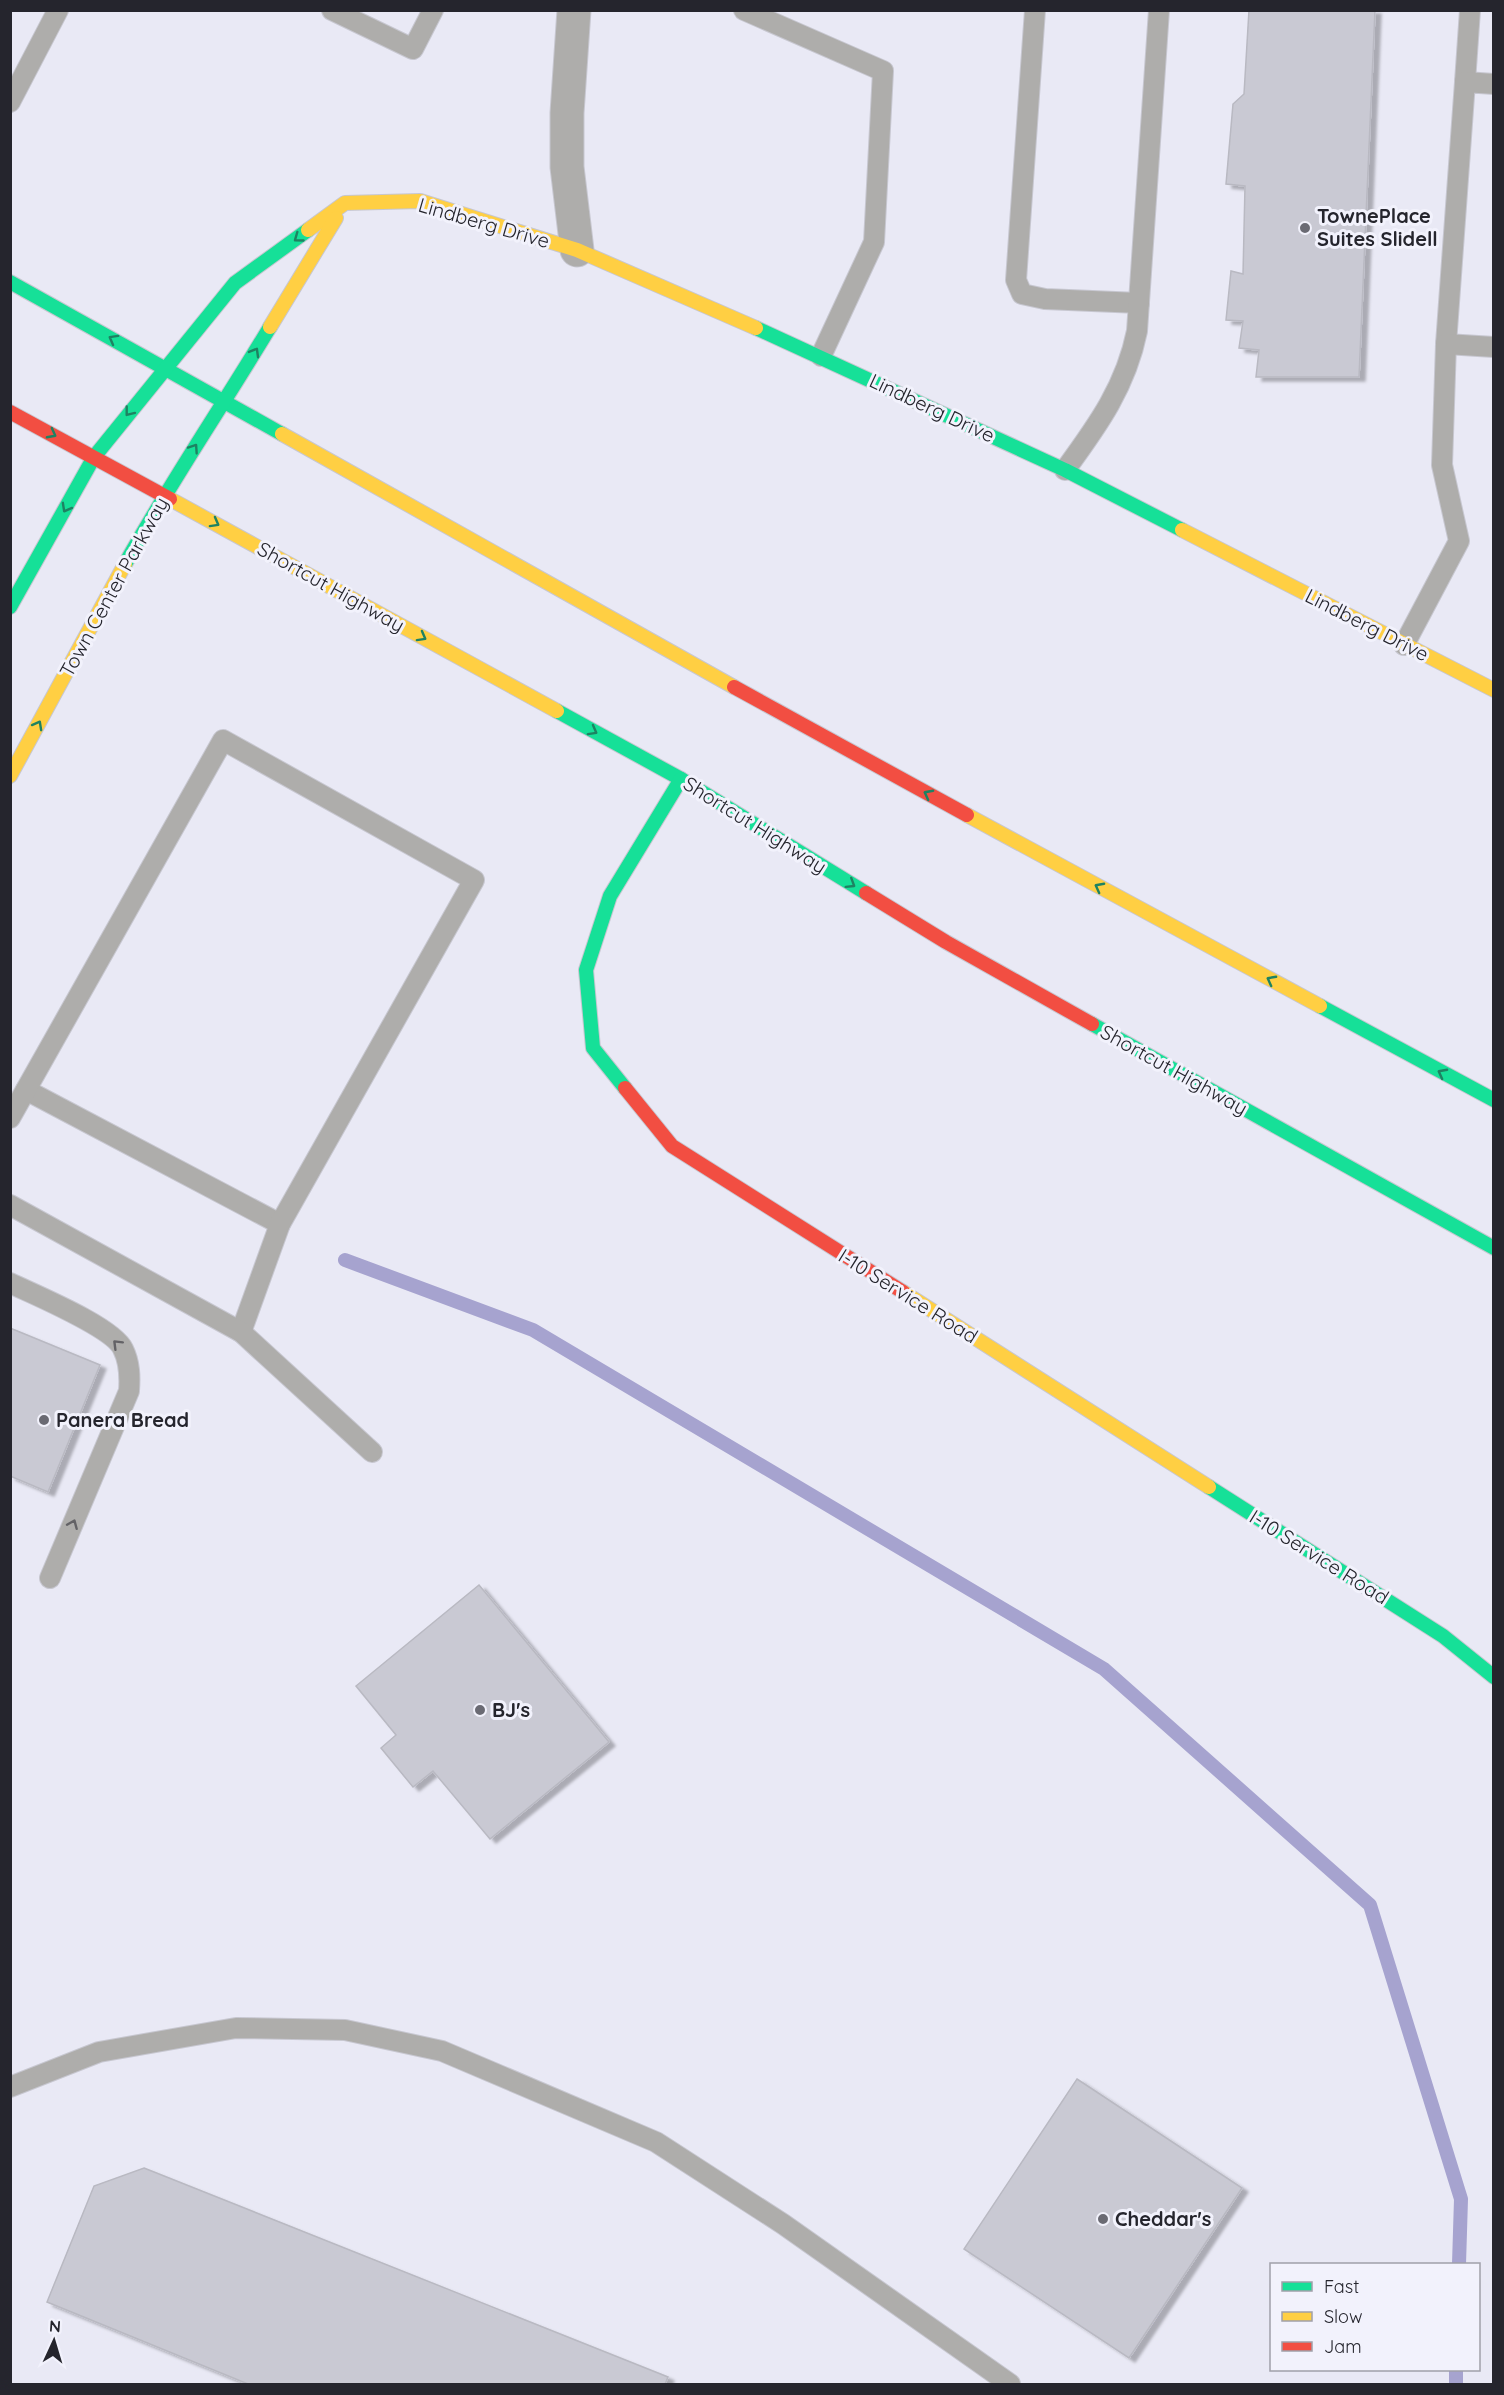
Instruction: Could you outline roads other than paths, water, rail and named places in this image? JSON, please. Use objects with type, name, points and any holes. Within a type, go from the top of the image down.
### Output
[{"type":"street","points":[[574,10],[567,124],[567,167],[577,250]]},
{"type":"street","name":"Lindberg Drive","points":[[345,203],[420,201],[577,250],[821,356],[1065,470],[1494,690]]},
{"type":"street","points":[[10,608],[94,457],[164,368],[235,283],[345,203]]},
{"type":"street","points":[[225,402],[345,203]]},
{"type":"street","points":[[10,282],[819,735],[1494,1100]]},
{"type":"street","name":"Town Center Parkway","points":[[10,776],[163,495],[225,402]]},
{"type":"street","name":"Shortcut Highway","points":[[10,412],[681,779],[946,942],[1494,1248]]},
{"type":"street","name":"I-10 Service Road","points":[[681,779],[610,896],[586,970],[593,1048],[672,1146],[1443,1636],[1494,1677]]},
{"type":"lane","points":[[10,102],[58,10]]},
{"type":"lane","points":[[332,10],[413,50],[434,10]]},
{"type":"lane","points":[[744,10],[883,71],[874,242],[821,356]]},
{"type":"lane","points":[[1035,10],[1016,280],[1022,294],[1045,300],[1139,303]]},
{"type":"lane","points":[[1065,470],[1102,419],[1131,362],[1139,303],[1159,10]]},
{"type":"lane","points":[[1404,645],[1459,542],[1442,465],[1446,344],[1470,10]]},
{"type":"lane","points":[[1465,82],[1494,84]]},
{"type":"lane","points":[[1446,344],[1494,347]]},
{"type":"lane","points":[[10,1118],[223,740],[474,880],[280,1224],[241,1332]]},
{"type":"lane","points":[[26,1090],[280,1224]]},
{"type":"lane","points":[[10,1205],[241,1332],[372,1452]]},
{"type":"lane","points":[[10,1283],[86,1320],[109,1336],[123,1348],[130,1372],[129,1391],[50,1578]]},
{"type":"lane","points":[[10,2087],[99,2052],[236,2028],[345,2030],[442,2051],[656,2142],[783,2224],[1010,2385]]},
{"type":"waterway","points":[[345,1260],[533,1330],[1104,1669],[1370,1905],[1461,2199],[1459,2263]]},
{"type":"waterway","points":[[1456,2371],[1456,2384]]},
{"type":"place","name":"TownePlace Suites Slidell","points":[[1305,228]]},
{"type":"place","name":"Panera Bread","points":[[44,1420]]},
{"type":"place","name":"BJ's","points":[[480,1710]]},
{"type":"place","name":"Cheddar's","points":[[1103,2219]]}]
